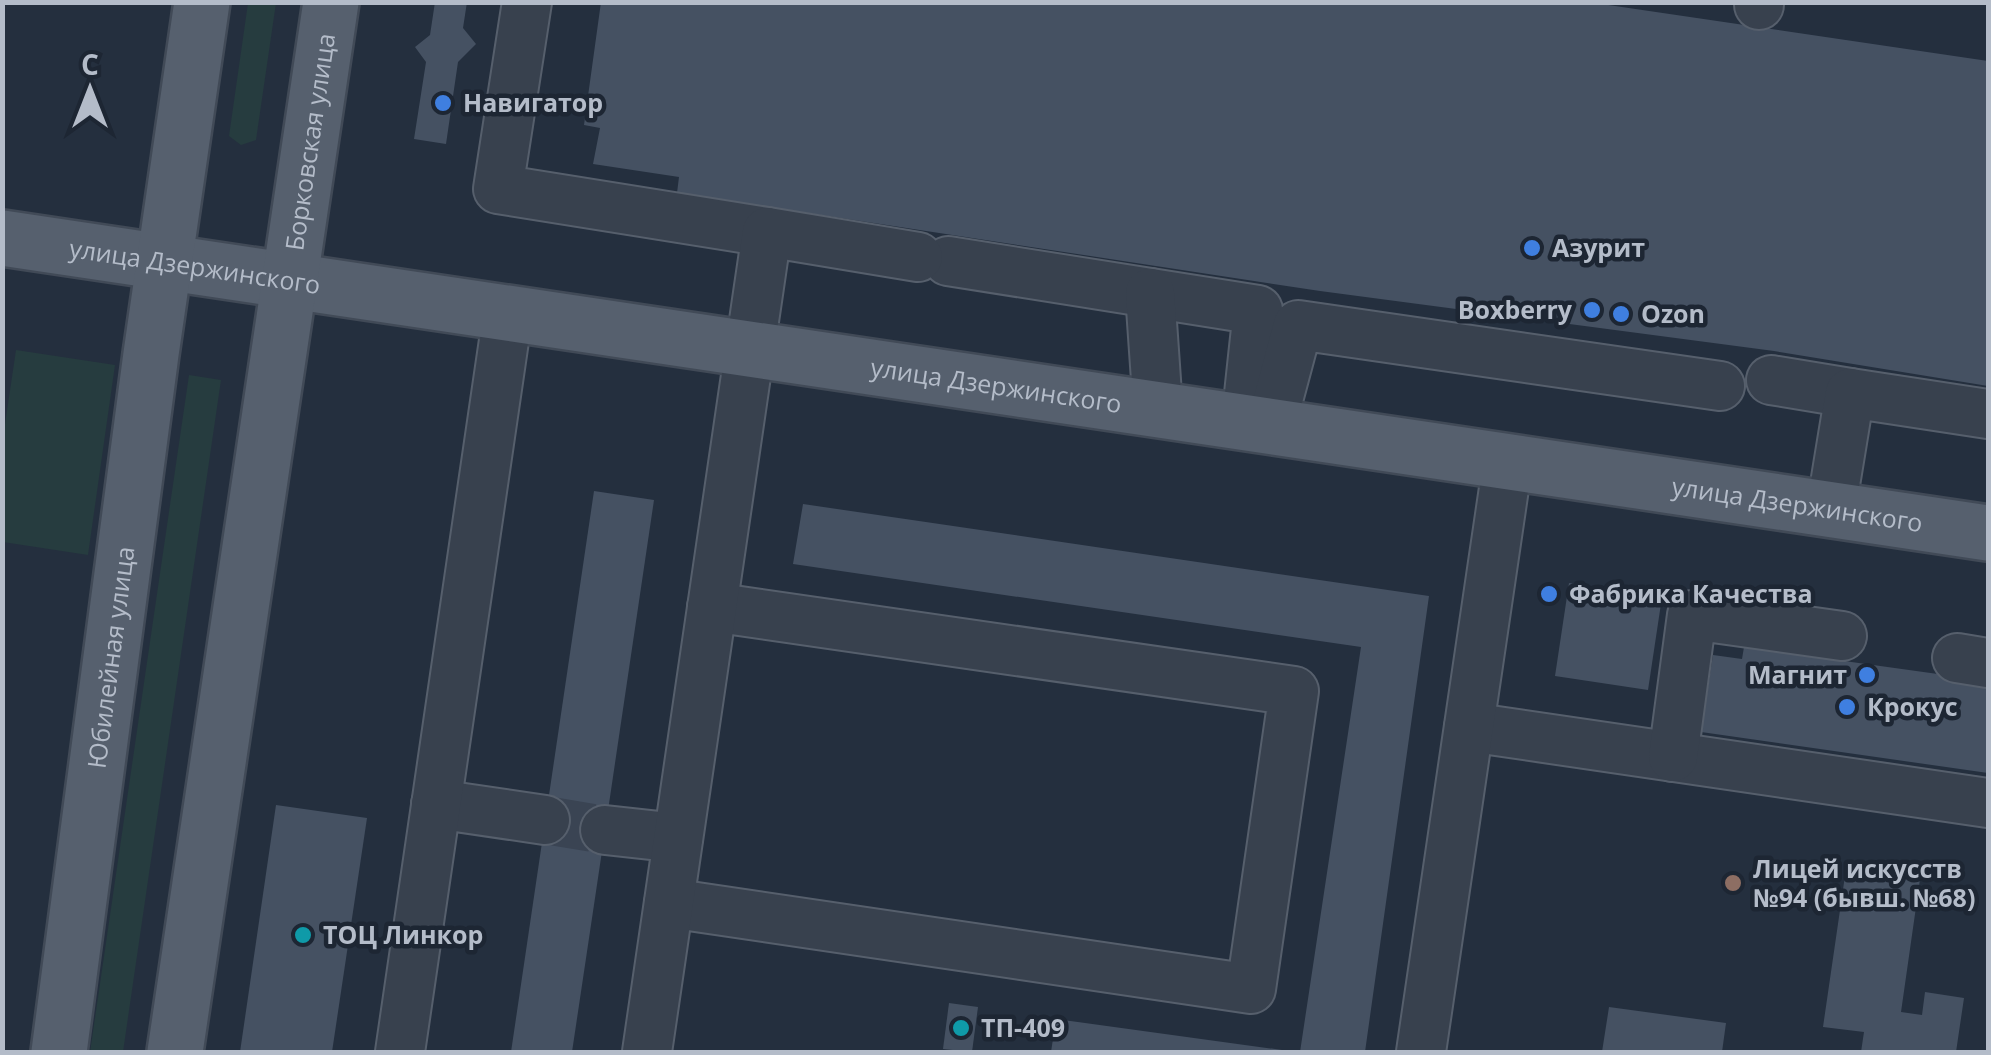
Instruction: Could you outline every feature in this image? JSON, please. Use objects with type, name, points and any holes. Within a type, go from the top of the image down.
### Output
[{"type":"main road","points":[[164,262],[202,2]]},
{"type":"main road","name":"Борковская улица","points":[[291,280],[331,2]]},
{"type":"main road","name":"улица Дзержинского","points":[[2,238],[1988,532]]},
{"type":"main road","name":"Юбилейная улица","points":[[59,1052],[164,262]]},
{"type":"main road","points":[[176,1052],[291,280]]},
{"type":"street","points":[[527,2],[498,189],[1258,310],[1258,424]]},
{"type":"street","points":[[647,1052],[767,232]]},
{"type":"street","points":[[1150,293],[1158,409]]},
{"type":"street","points":[[400,1052],[508,313]]},
{"type":"street","points":[[1258,424],[1298,325],[1720,386]]},
{"type":"street","points":[[1771,380],[1988,414]]},
{"type":"street","points":[[1830,509],[1850,393]]},
{"type":"street","points":[[1421,1052],[1508,461]]},
{"type":"street","points":[[669,903],[1251,989],[1294,691],[712,606]]},
{"type":"street","points":[[1673,757],[1692,614],[1842,636]]},
{"type":"street","points":[[1469,726],[1988,803]]},
{"type":"street","points":[[436,804],[545,820]]},
{"type":"street","points":[[605,830],[678,838]]},
{"type":"street","points":[[40,1052],[67,1000]]},
{"type":"green space","points":[[248,3],[276,3],[256,140],[241,145],[229,136]]},
{"type":"green space","points":[[16,350],[115,365],[88,555],[3,542],[2,444]]},
{"type":"green space","points":[[189,375],[221,380],[123,1052],[90,1052]]},
{"type":"building","points":[[435,2],[467,2],[463,28],[476,44],[458,62],[446,144],[414,139],[426,62],[415,47],[430,35]]},
{"type":"building","points":[[601,2],[1588,2],[1988,61],[1988,386],[1774,351],[1320,291],[677,193],[679,177],[593,164],[600,128],[584,125]]},
{"type":"building","points":[[594,491],[654,500],[572,1052],[511,1052]]},
{"type":"building","points":[[803,504],[1429,596],[1365,1052],[1300,1052],[1361,647],[793,564]]},
{"type":"building","points":[[1569,583],[1662,597],[1648,690],[1555,676]]},
{"type":"building","name":"Крокус","points":[[1744,647],[1988,681],[1988,773],[1701,732],[1713,655],[1742,659]]},
{"type":"building","name":"ТОЦ Линкор","points":[[276,805],[367,818],[332,1052],[240,1052]]},
{"type":"building","points":[[1847,862],[1921,872],[1901,1012],[1922,1015],[1925,992],[1964,998],[1956,1052],[1861,1052],[1864,1032],[1823,1027]]},
{"type":"building","name":"ТП-409","points":[[949,1003],[978,1007],[972,1052],[943,1049]]},
{"type":"building","points":[[1609,1007],[1726,1023],[1722,1052],[1602,1052]]},
{"type":"building","points":[[1056,1019],[1282,1050],[1282,1052],[1051,1052]]},
{"type":"tunnel","points":[[545,820],[605,830]]},
{"type":"place","name":"Навигатор","points":[[443,103]]},
{"type":"place","name":"Азурит","points":[[1532,248]]},
{"type":"place","name":"Boxberry","points":[[1592,310]]},
{"type":"place","name":"Ozon","points":[[1621,314]]},
{"type":"place","name":"Фабрика Качества","points":[[1549,594]]},
{"type":"place","name":"Магнит","points":[[1867,675]]},
{"type":"place","name":"Крокус","points":[[1847,707]]},
{"type":"place","name":"Лицей искусств №94 (бывш. №68)","points":[[1733,883]]},
{"type":"place","name":"ТОЦ Линкор","points":[[303,935]]},
{"type":"place","name":"ТП-409","points":[[961,1028]]}]
